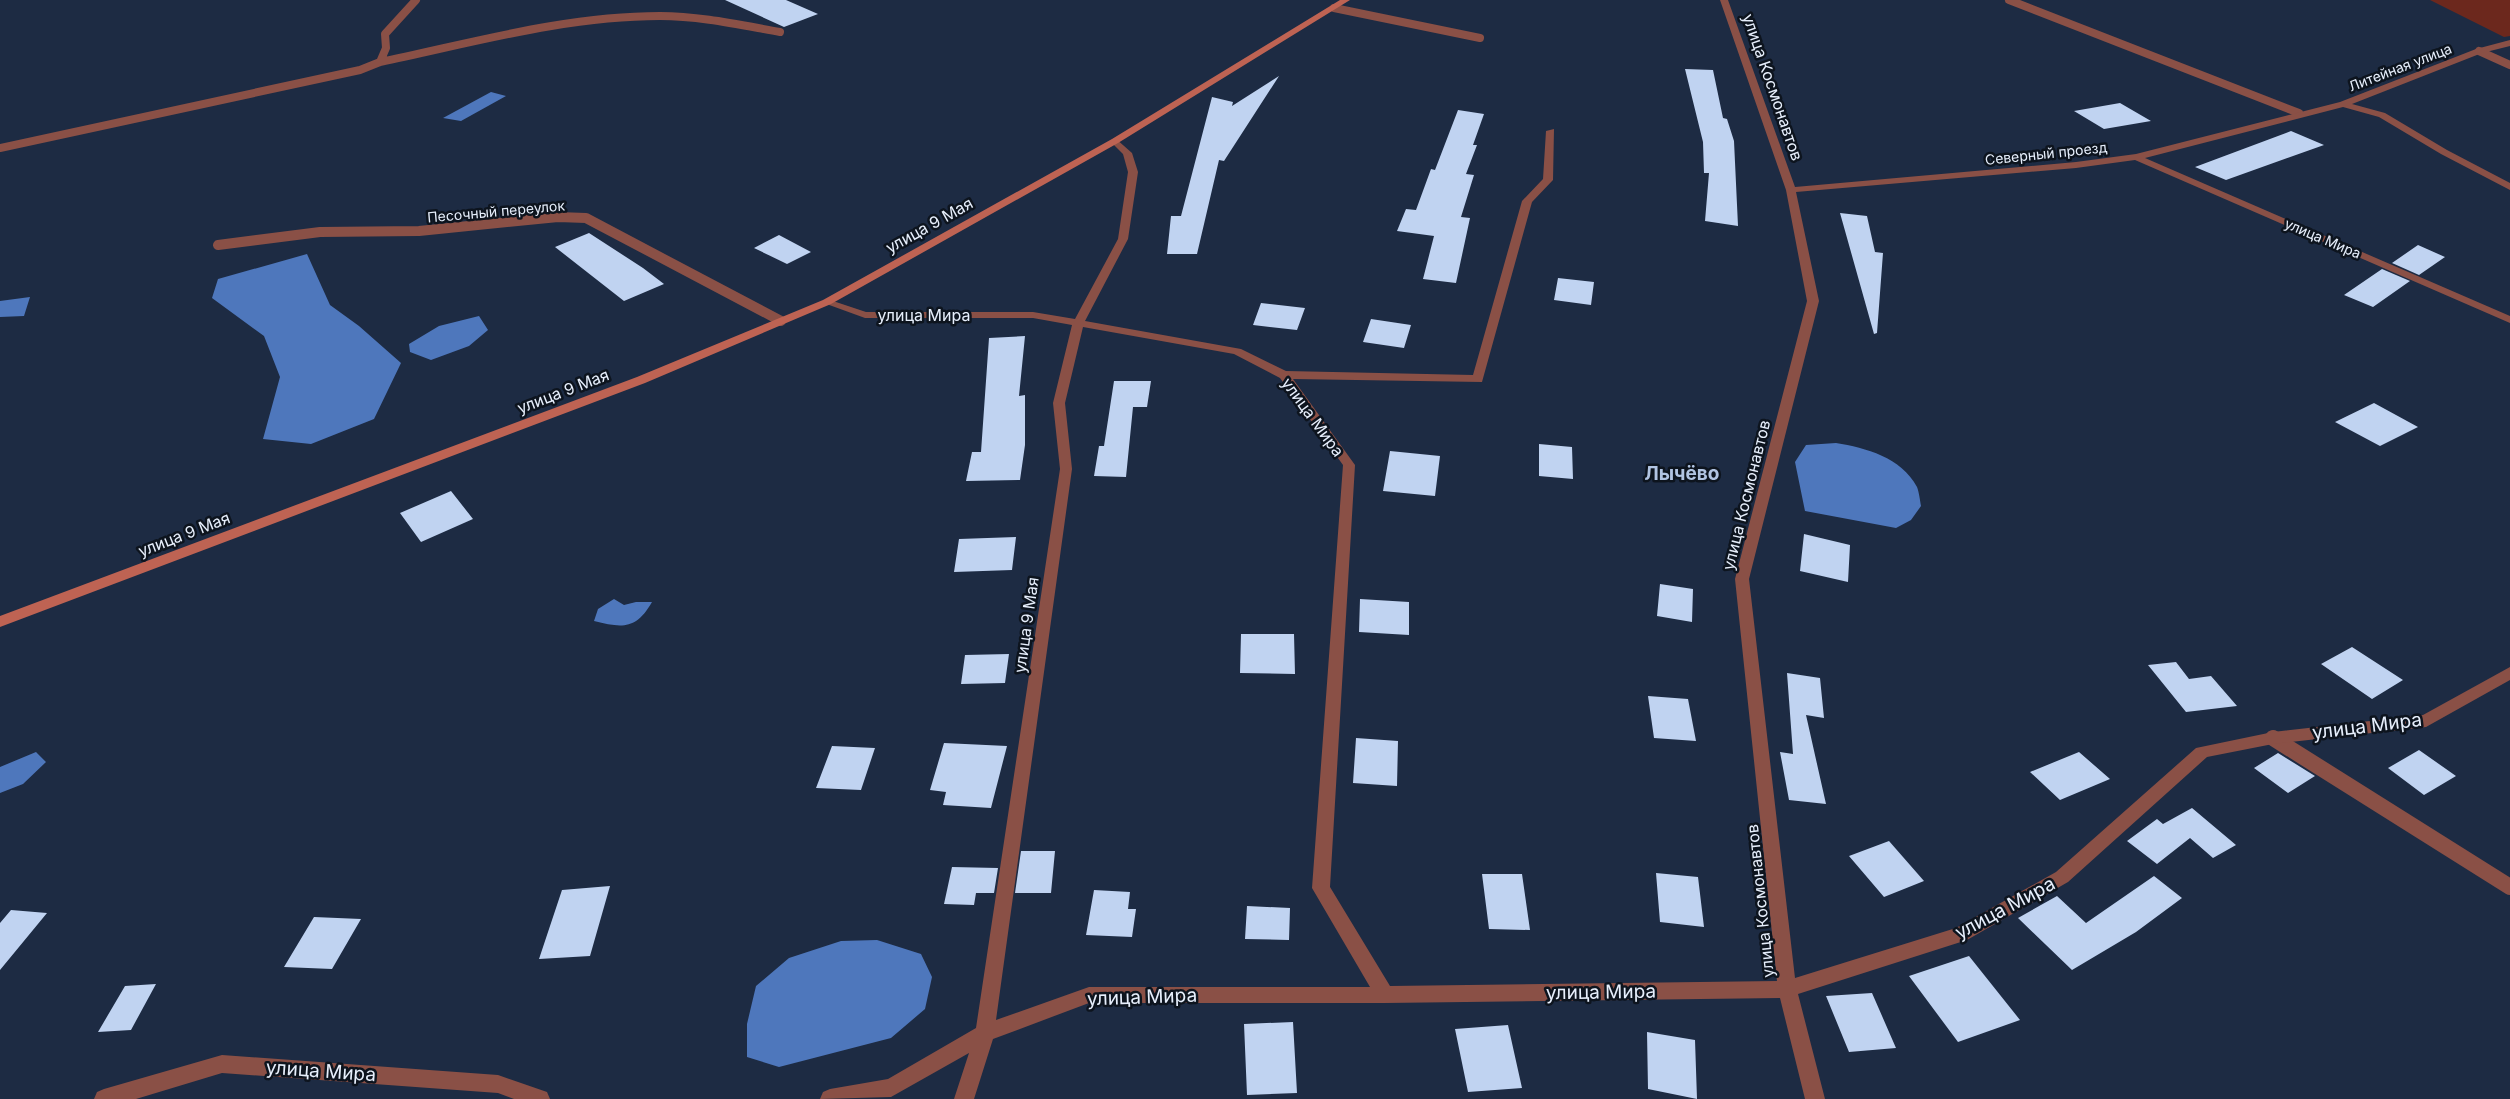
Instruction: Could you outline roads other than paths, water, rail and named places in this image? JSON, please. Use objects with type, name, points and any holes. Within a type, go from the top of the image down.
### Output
[{"type":"main road","name":"улица 9 Мая","points":[[0,622],[641,380],[827,302],[1115,141],[1346,0]]},
{"type":"street","name":"улица Космонавтов","points":[[1724,0],[1791,190],[1813,301],[1742,580],[1787,989],[1815,1099]]},
{"type":"street","name":"Литейная улица","points":[[2299,113],[2343,104],[2479,51],[2510,43]]},
{"type":"street","points":[[2343,104],[2382,115],[2444,152],[2510,187]]},
{"type":"street","name":"Северный проезд","points":[[1791,190],[2076,165],[2136,157],[2299,113]]},
{"type":"street","points":[[1284,375],[1478,379],[1527,201],[1548,180],[1551,131]]},
{"type":"street","name":"улица 9 Мая","points":[[964,1099],[985,1032],[1066,470],[1059,403],[1078,323],[1123,239],[1133,172],[1127,153],[1115,141]]},
{"type":"street","name":"улица Мира","points":[[2136,157],[2510,320]]},
{"type":"street","name":"улица Мира","points":[[827,302],[865,315],[1033,315],[1237,351],[1284,375],[1349,465],[1322,888],[1385,996]]},
{"type":"street","name":"улица Мира","points":[[830,1099],[891,1088],[985,1032],[1089,995],[1385,996],[1787,989],[1961,934],[2062,877],[2202,752],[2274,738],[2426,721],[2510,673]]},
{"type":"street","name":"улица Мира","points":[[104,1099],[222,1064],[498,1084],[540,1099]]},
{"type":"lane","points":[[380,62],[386,48],[385,34],[416,0]]},
{"type":"lane","points":[[2009,0],[2299,113]]},
{"type":"lane","points":[[1334,8],[1480,38]]},
{"type":"lane","points":[[0,148],[360,70],[380,62],[581,22],[661,16],[708,19],[780,32]]},
{"type":"lane","points":[[2479,51],[2510,65]]},
{"type":"lane","name":"Песочный переулок","points":[[218,245],[320,232],[419,231],[558,217],[586,218],[781,321]]},
{"type":"lane","points":[[2274,738],[2510,887]]},
{"type":"water","points":[[491,92],[506,96],[461,121],[443,118]]},
{"type":"water","points":[[307,254],[330,305],[359,326],[401,363],[374,419],[311,444],[263,439],[280,377],[264,336],[212,298],[218,279]]},
{"type":"water","points":[[30,297],[24,316],[0,317],[0,301]]},
{"type":"water","points":[[479,316],[488,330],[469,346],[431,360],[410,352],[409,344],[439,326]]},
{"type":"water","points":[[1836,443],[1871,451],[1902,468],[1917,487],[1919,494],[1921,506],[1911,520],[1896,528],[1805,511],[1795,462],[1806,445]]},
{"type":"water","points":[[614,599],[624,605],[636,602],[652,602],[640,618],[628,625],[613,625],[594,621],[598,609]]},
{"type":"water","points":[[36,752],[46,762],[23,784],[0,793],[0,767]]},
{"type":"water","points":[[877,940],[921,954],[932,977],[925,1009],[891,1038],[779,1067],[747,1057],[747,1024],[756,986],[789,958],[841,941]]},
{"type":"district","name":"Лычёво","points":[[1682,473]]}]
